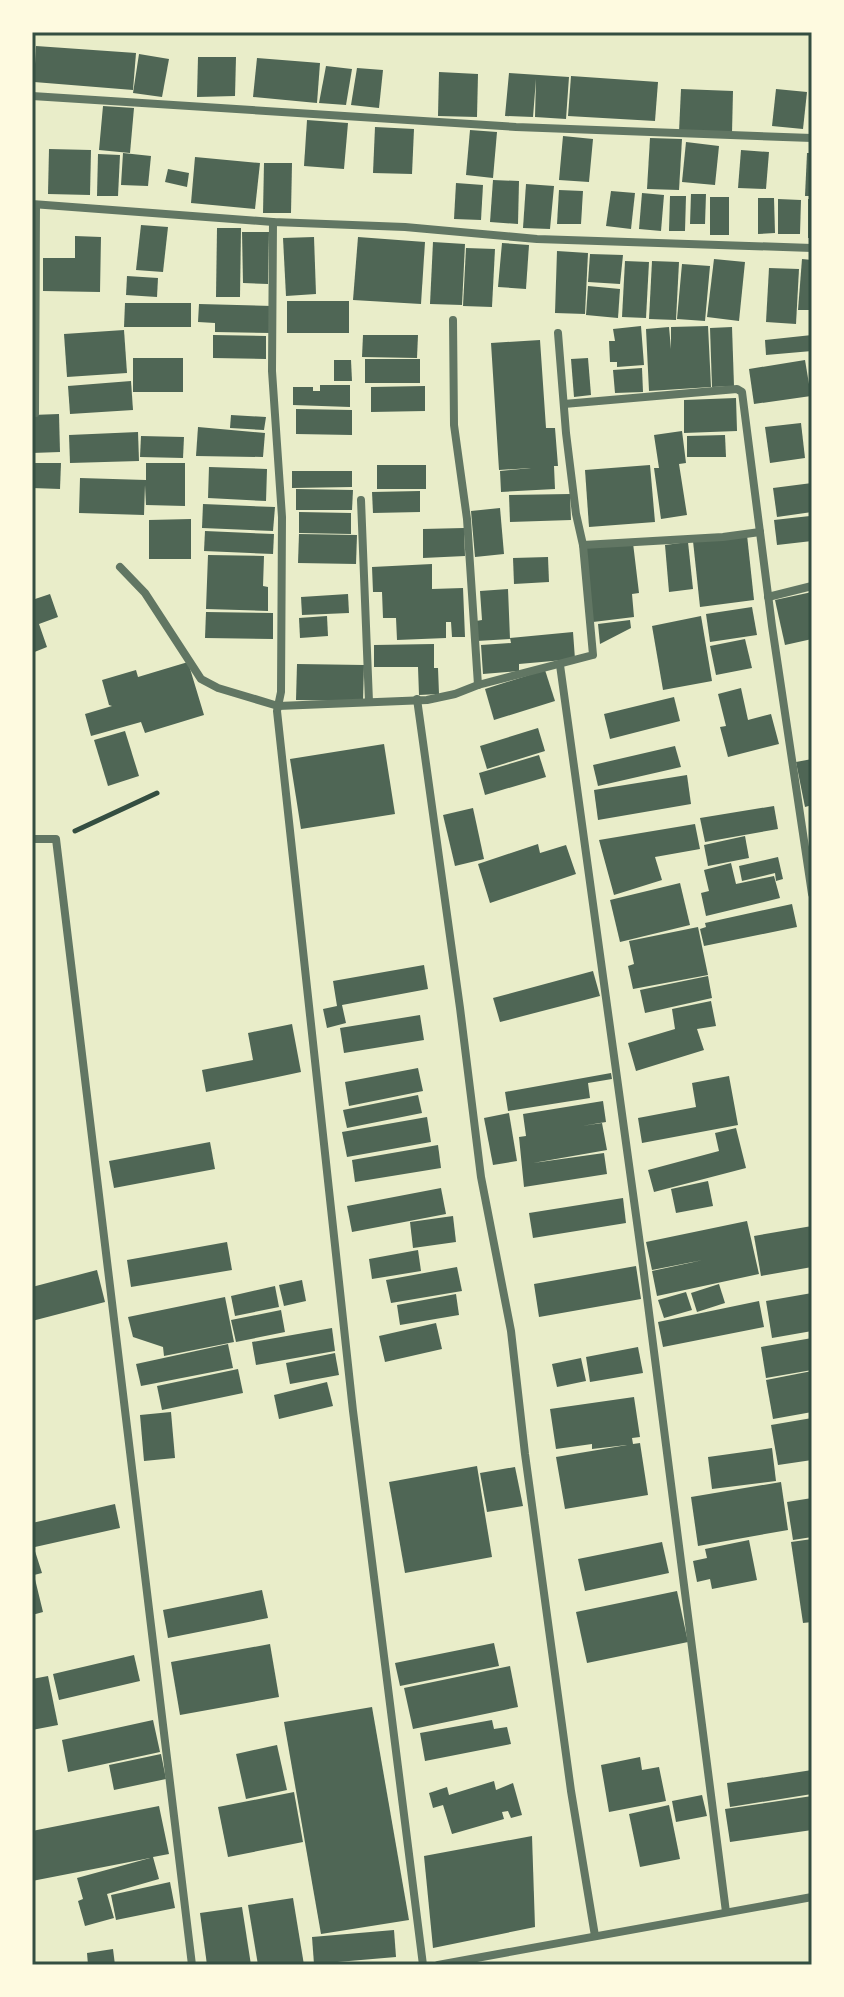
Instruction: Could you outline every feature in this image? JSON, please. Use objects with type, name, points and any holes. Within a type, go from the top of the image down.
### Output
[{"type":"street","points":[[32,96],[516,127],[812,138]]},
{"type":"street","points":[[35,204],[273,222],[405,227],[537,239],[812,248]]},
{"type":"street","points":[[273,222],[272,371],[282,517],[281,692],[278,706],[353,1411],[423,1965]]},
{"type":"street","points":[[453,320],[454,425],[467,519],[478,685]]},
{"type":"street","points":[[120,567],[145,593],[201,679],[218,688],[278,706],[417,699],[455,694],[538,668],[593,655],[558,333]]},
{"type":"street","points":[[564,404],[741,390],[812,894]]},
{"type":"street","points":[[361,500],[369,702]]},
{"type":"street","points":[[583,545],[760,532]]},
{"type":"street","points":[[768,597],[812,586]]},
{"type":"street","points":[[560,665],[643,1266],[726,1912]]},
{"type":"street","points":[[417,699],[481,1177],[511,1331],[571,1791],[595,1936]]},
{"type":"street","points":[[32,839],[56,839],[192,1965]]},
{"type":"street","points":[[438,1965],[812,1897]]},
{"type":"lane","points":[[35,204],[36,414]]},
{"type":"path","points":[[56,839],[157,793]]},
{"type":"building","points":[[36,46],[136,53],[133,90],[34,82]]},
{"type":"building","points":[[139,54],[169,59],[162,97],[133,93]]},
{"type":"building","points":[[198,57],[236,57],[235,96],[197,97]]},
{"type":"building","points":[[257,58],[320,63],[317,103],[253,97]]},
{"type":"building","points":[[326,66],[352,69],[346,105],[319,103]]},
{"type":"building","points":[[357,68],[383,70],[379,108],[351,105]]},
{"type":"building","points":[[439,72],[478,74],[477,117],[438,116]]},
{"type":"building","points":[[509,73],[569,77],[566,119],[535,117],[536,79],[533,117],[505,116]]},
{"type":"building","points":[[571,76],[658,82],[655,121],[568,116]]},
{"type":"building","points":[[681,89],[733,91],[732,133],[679,132]]},
{"type":"building","points":[[776,89],[807,92],[803,129],[772,126]]},
{"type":"building","points":[[103,106],[134,108],[130,153],[99,150]]},
{"type":"building","points":[[307,120],[348,123],[344,169],[304,166]]},
{"type":"building","points":[[375,127],[414,129],[412,174],[373,173]]},
{"type":"building","points":[[470,130],[497,132],[493,178],[466,175]]},
{"type":"building","points":[[563,136],[593,139],[589,182],[559,180]]},
{"type":"building","points":[[650,138],[682,139],[679,190],[647,189]]},
{"type":"building","points":[[686,142],[719,146],[715,185],[682,182]]},
{"type":"building","points":[[49,149],[91,150],[90,195],[48,194]]},
{"type":"building","points":[[741,150],[769,152],[766,189],[738,188]]},
{"type":"building","points":[[123,153],[151,156],[148,186],[121,185]]},
{"type":"building","points":[[807,153],[812,153],[812,196],[805,196]]},
{"type":"building","points":[[98,154],[120,155],[118,196],[97,196]]},
{"type":"building","points":[[195,157],[260,163],[255,209],[191,203]]},
{"type":"building","points":[[264,163],[292,163],[291,213],[263,213]]},
{"type":"building","points":[[168,169],[189,173],[187,187],[165,182]]},
{"type":"building","points":[[493,180],[519,181],[518,224],[490,222]]},
{"type":"building","points":[[456,183],[483,185],[481,220],[454,219]]},
{"type":"building","points":[[526,184],[554,186],[550,229],[523,228]]},
{"type":"building","points":[[559,190],[583,191],[581,224],[557,224]]},
{"type":"building","points":[[611,191],[635,193],[631,229],[606,226]]},
{"type":"building","points":[[642,193],[664,195],[661,231],[639,229]]},
{"type":"building","points":[[691,194],[706,194],[705,224],[690,224]]},
{"type":"building","points":[[670,196],[686,196],[685,231],[669,231]]},
{"type":"building","points":[[710,197],[729,197],[729,235],[710,235]]},
{"type":"building","points":[[758,198],[774,198],[775,233],[758,234]]},
{"type":"building","points":[[778,199],[801,200],[800,234],[778,234]]},
{"type":"building","points":[[808,199],[812,199],[812,238],[808,238]]},
{"type":"building","points":[[141,225],[168,227],[163,272],[136,270]]},
{"type":"building","points":[[217,228],[241,228],[240,297],[216,297]]},
{"type":"building","points":[[242,232],[269,232],[268,284],[243,283]]},
{"type":"building","points":[[75,236],[101,237],[100,292],[43,291],[43,258],[75,258]]},
{"type":"building","points":[[314,237],[316,294],[286,296],[283,238]]},
{"type":"building","points":[[358,237],[425,242],[421,304],[353,300]]},
{"type":"building","points":[[433,242],[465,244],[462,305],[430,304]]},
{"type":"building","points":[[502,243],[529,245],[526,289],[498,287]]},
{"type":"building","points":[[466,248],[495,249],[492,307],[463,306]]},
{"type":"building","points":[[557,251],[588,253],[585,314],[555,313]]},
{"type":"building","points":[[590,254],[623,255],[620,284],[588,282]]},
{"type":"building","points":[[714,259],[745,262],[739,321],[707,317]]},
{"type":"building","points":[[802,259],[812,260],[812,310],[798,310]]},
{"type":"building","points":[[625,261],[649,262],[646,318],[622,317]]},
{"type":"building","points":[[652,261],[679,262],[676,320],[649,319]]},
{"type":"building","points":[[682,264],[710,266],[705,321],[677,319]]},
{"type":"building","points":[[769,268],[799,269],[796,324],[766,322]]},
{"type":"building","points":[[127,276],[158,278],[157,297],[126,295]]},
{"type":"building","points":[[588,286],[620,289],[618,318],[586,315]]},
{"type":"building","points":[[287,301],[349,301],[349,333],[287,333]]},
{"type":"building","points":[[125,303],[191,303],[191,327],[124,327]]},
{"type":"building","points":[[199,304],[272,306],[271,333],[215,332],[215,323],[198,322]]},
{"type":"building","points":[[641,326],[644,365],[617,367],[617,362],[610,362],[609,341],[615,341],[613,329]]},
{"type":"building","points":[[708,326],[711,387],[649,391],[646,329],[669,327],[671,349],[671,327]]},
{"type":"building","points":[[732,327],[734,386],[712,387],[710,328]]},
{"type":"building","points":[[124,330],[127,373],[67,377],[64,334]]},
{"type":"building","points":[[213,335],[266,336],[266,359],[213,358]]},
{"type":"building","points":[[363,335],[418,335],[417,358],[362,357]]},
{"type":"building","points":[[812,335],[812,351],[766,355],[765,340]]},
{"type":"building","points":[[540,340],[546,428],[555,428],[558,466],[554,466],[555,489],[501,492],[500,471],[531,468],[499,470],[491,343]]},
{"type":"building","points":[[133,358],[183,358],[183,392],[133,392]]},
{"type":"building","points":[[588,358],[591,395],[574,397],[571,359]]},
{"type":"building","points":[[365,359],[420,359],[420,383],[365,383]]},
{"type":"building","points":[[334,360],[351,360],[352,381],[334,381]]},
{"type":"building","points":[[805,360],[811,396],[754,404],[749,369]]},
{"type":"building","points":[[642,368],[643,392],[615,393],[613,370]]},
{"type":"building","points":[[131,381],[133,410],[70,414],[68,386]]},
{"type":"building","points":[[320,385],[350,385],[350,407],[293,405],[293,387],[313,387],[313,391],[320,391]]},
{"type":"building","points":[[425,386],[425,411],[371,412],[371,387]]},
{"type":"building","points":[[736,398],[737,431],[684,433],[684,400]]},
{"type":"building","points":[[296,409],[352,410],[352,435],[296,434]]},
{"type":"building","points":[[59,414],[60,452],[32,453],[32,415]]},
{"type":"building","points":[[231,415],[266,417],[264,430],[230,428]]},
{"type":"building","points":[[801,423],[805,458],[770,463],[765,427]]},
{"type":"building","points":[[198,427],[265,433],[263,457],[196,456]]},
{"type":"building","points":[[682,431],[686,463],[679,464],[687,515],[661,519],[654,468],[659,468],[654,435]]},
{"type":"building","points":[[138,432],[139,461],[70,463],[69,435]]},
{"type":"building","points":[[725,435],[726,457],[687,457],[687,436]]},
{"type":"building","points":[[141,436],[184,437],[183,458],[140,457]]},
{"type":"building","points":[[32,463],[61,463],[60,489],[32,488]]},
{"type":"building","points":[[146,463],[185,463],[185,506],[146,505],[145,485],[144,515],[79,513],[80,478],[146,480]]},
{"type":"building","points":[[377,465],[426,465],[426,489],[377,489]]},
{"type":"building","points":[[650,465],[655,522],[589,527],[585,470]]},
{"type":"building","points":[[209,467],[267,469],[266,501],[208,498]]},
{"type":"building","points":[[292,471],[352,471],[352,487],[292,488]]},
{"type":"building","points":[[812,483],[812,512],[777,517],[773,488]]},
{"type":"building","points":[[296,489],[353,490],[352,510],[296,510]]},
{"type":"building","points":[[420,491],[420,512],[373,513],[372,492]]},
{"type":"building","points":[[570,494],[571,520],[510,522],[509,495]]},
{"type":"building","points":[[203,504],[275,507],[273,531],[202,528]]},
{"type":"building","points":[[500,508],[504,554],[475,557],[471,511]]},
{"type":"building","points":[[299,512],[351,513],[351,534],[299,533]]},
{"type":"building","points":[[810,516],[812,541],[777,545],[774,520]]},
{"type":"building","points":[[191,519],[191,559],[149,559],[149,520]]},
{"type":"building","points":[[464,528],[465,556],[423,558],[423,529]]},
{"type":"building","points":[[205,531],[274,534],[273,554],[204,551]]},
{"type":"building","points":[[299,534],[357,535],[356,564],[298,563]]},
{"type":"building","points":[[747,535],[754,600],[700,607],[693,541]]},
{"type":"building","points":[[688,542],[693,589],[669,592],[665,545]]},
{"type":"building","points":[[633,543],[639,593],[632,594],[634,617],[593,622],[585,548]]},
{"type":"building","points":[[208,555],[264,556],[263,586],[268,587],[268,611],[206,609]]},
{"type":"building","points":[[548,557],[549,582],[514,584],[513,558]]},
{"type":"building","points":[[432,564],[432,589],[463,588],[465,637],[452,637],[451,622],[446,622],[446,638],[397,640],[396,618],[383,618],[382,592],[373,592],[372,567]]},
{"type":"building","points":[[508,589],[510,639],[477,641],[476,621],[482,620],[480,591]]},
{"type":"building","points":[[812,592],[812,639],[785,645],[775,600]]},
{"type":"building","points":[[50,594],[58,617],[39,624],[47,647],[32,653],[32,600]]},
{"type":"building","points":[[348,594],[349,613],[302,615],[301,597]]},
{"type":"building","points":[[752,607],[757,635],[710,642],[706,614]]},
{"type":"building","points":[[206,612],[273,613],[273,639],[205,638]]},
{"type":"building","points":[[327,616],[328,636],[300,638],[299,618]]},
{"type":"building","points":[[701,616],[712,681],[663,690],[652,626]]},
{"type":"building","points":[[630,620],[631,628],[600,644],[598,624]]},
{"type":"building","points":[[573,632],[575,659],[519,664],[519,671],[483,674],[481,645],[511,643],[510,638]]},
{"type":"building","points":[[745,639],[752,668],[716,675],[710,646]]},
{"type":"building","points":[[434,644],[439,694],[419,695],[418,667],[374,667],[374,645]]},
{"type":"building","points":[[188,662],[204,715],[145,733],[141,722],[91,736],[85,714],[112,706],[109,705],[102,680],[136,670],[138,677]]},
{"type":"building","points":[[297,664],[364,665],[363,701],[296,700]]},
{"type":"building","points":[[545,670],[555,701],[494,720],[485,689]]},
{"type":"building","points":[[741,688],[748,720],[771,714],[779,744],[728,757],[720,727],[726,726],[718,694]]},
{"type":"building","points":[[674,697],[680,721],[610,739],[604,714]]},
{"type":"building","points":[[538,728],[545,751],[487,769],[480,746]]},
{"type":"building","points":[[125,731],[139,776],[108,786],[94,740]]},
{"type":"building","points":[[384,744],[395,814],[301,829],[290,759]]},
{"type":"building","points":[[675,746],[681,767],[598,786],[593,765]]},
{"type":"building","points":[[539,755],[546,777],[485,795],[479,773]]},
{"type":"building","points":[[812,759],[812,805],[805,807],[796,762]]},
{"type":"building","points":[[687,775],[691,804],[598,820],[594,790]]},
{"type":"building","points":[[774,806],[778,829],[705,842],[700,818]]},
{"type":"building","points":[[473,808],[484,859],[455,866],[443,815]]},
{"type":"building","points":[[695,824],[700,849],[655,857],[662,880],[614,895],[599,840]]},
{"type":"building","points":[[745,836],[749,858],[708,866],[704,845]]},
{"type":"building","points":[[538,844],[540,853],[566,845],[576,874],[490,903],[478,864]]},
{"type":"building","points":[[778,857],[783,879],[776,881],[775,873],[742,881],[739,866]]},
{"type":"building","points":[[731,863],[736,884],[774,876],[780,898],[706,916],[701,893],[709,891],[704,870]]},
{"type":"building","points":[[680,883],[690,925],[620,942],[610,900]]},
{"type":"building","points":[[792,904],[797,927],[704,946],[700,929],[706,927],[705,923]]},
{"type":"building","points":[[698,927],[708,975],[633,989],[628,966],[634,964],[629,941]]},
{"type":"building","points":[[424,965],[428,989],[342,1005],[346,1023],[327,1028],[323,1009],[337,1006],[333,981]]},
{"type":"building","points":[[593,971],[600,996],[500,1022],[493,998]]},
{"type":"building","points":[[708,976],[712,998],[645,1013],[640,990]]},
{"type":"building","points":[[711,1001],[716,1026],[697,1029],[704,1050],[636,1071],[628,1043],[675,1029],[672,1009]]},
{"type":"building","points":[[420,1015],[424,1040],[344,1053],[340,1028]]},
{"type":"building","points":[[292,1024],[301,1072],[206,1092],[202,1070],[253,1060],[248,1033]]},
{"type":"building","points":[[418,1068],[423,1091],[349,1106],[345,1082]]},
{"type":"building","points":[[611,1073],[612,1079],[588,1083],[590,1098],[508,1111],[505,1092]]},
{"type":"building","points":[[729,1076],[738,1125],[642,1143],[638,1118],[696,1107],[692,1083]]},
{"type":"building","points":[[418,1095],[422,1113],[347,1128],[343,1110]]},
{"type":"building","points":[[603,1101],[606,1122],[582,1126],[602,1123],[607,1150],[533,1163],[604,1153],[607,1174],[524,1187],[519,1137],[526,1136],[523,1114]]},
{"type":"building","points":[[509,1113],[517,1161],[493,1165],[484,1118]]},
{"type":"building","points":[[427,1117],[431,1142],[347,1157],[342,1132]]},
{"type":"building","points":[[736,1128],[746,1168],[654,1192],[648,1170],[719,1151],[715,1133]]},
{"type":"building","points":[[210,1142],[215,1169],[114,1188],[109,1161]]},
{"type":"building","points":[[438,1145],[441,1168],[355,1182],[352,1160]]},
{"type":"building","points":[[708,1181],[713,1206],[676,1213],[671,1189]]},
{"type":"building","points":[[441,1188],[446,1214],[352,1232],[347,1206]]},
{"type":"building","points":[[623,1198],[626,1223],[533,1238],[529,1213]]},
{"type":"building","points":[[453,1216],[456,1242],[413,1248],[410,1222]]},
{"type":"building","points":[[747,1221],[759,1274],[657,1296],[652,1271],[703,1260],[652,1270],[646,1242]]},
{"type":"building","points":[[812,1226],[812,1267],[761,1276],[754,1236]]},
{"type":"building","points":[[227,1242],[232,1270],[131,1287],[127,1260]]},
{"type":"building","points":[[418,1250],[421,1271],[372,1279],[369,1259]]},
{"type":"building","points":[[636,1266],[641,1299],[539,1317],[534,1284]]},
{"type":"building","points":[[457,1267],[462,1291],[391,1303],[386,1280]]},
{"type":"building","points":[[97,1270],[105,1302],[32,1321],[32,1287]]},
{"type":"building","points":[[302,1280],[306,1301],[284,1306],[279,1285]]},
{"type":"building","points":[[719,1284],[725,1303],[697,1312],[691,1293]]},
{"type":"building","points":[[275,1286],[279,1307],[235,1316],[231,1296]]},
{"type":"building","points":[[686,1292],[692,1310],[664,1318],[658,1300]]},
{"type":"building","points":[[812,1293],[812,1331],[772,1338],[766,1301]]},
{"type":"building","points":[[456,1294],[459,1315],[400,1325],[397,1305]]},
{"type":"building","points":[[225,1297],[234,1342],[164,1356],[163,1347],[133,1337],[128,1317]]},
{"type":"building","points":[[759,1301],[764,1327],[663,1347],[658,1322]]},
{"type":"building","points":[[281,1310],[285,1332],[236,1342],[231,1320]]},
{"type":"building","points":[[436,1323],[442,1349],[385,1362],[379,1336]]},
{"type":"building","points":[[332,1328],[335,1351],[256,1365],[252,1342]]},
{"type":"building","points":[[812,1338],[812,1370],[766,1378],[761,1347]]},
{"type":"building","points":[[228,1344],[233,1368],[141,1386],[136,1364]]},
{"type":"building","points":[[638,1347],[643,1373],[590,1382],[586,1357]]},
{"type":"building","points":[[335,1353],[339,1375],[290,1384],[286,1363]]},
{"type":"building","points":[[581,1358],[586,1381],[557,1387],[552,1364]]},
{"type":"building","points":[[238,1369],[243,1393],[162,1410],[157,1386]]},
{"type":"building","points":[[812,1371],[812,1412],[773,1419],[766,1380]]},
{"type":"building","points":[[327,1382],[333,1406],[279,1419],[274,1395]]},
{"type":"building","points":[[634,1397],[640,1437],[632,1438],[633,1444],[640,1443],[648,1495],[565,1509],[556,1457],[627,1445],[592,1449],[592,1444],[556,1449],[550,1409]]},
{"type":"building","points":[[171,1412],[175,1458],[144,1461],[140,1415]]},
{"type":"building","points":[[812,1418],[812,1460],[778,1465],[771,1425]]},
{"type":"building","points":[[772,1448],[776,1481],[712,1489],[708,1457]]},
{"type":"building","points":[[477,1466],[492,1557],[405,1573],[389,1482]]},
{"type":"building","points":[[515,1467],[523,1506],[487,1512],[480,1473]]},
{"type":"building","points":[[781,1482],[788,1530],[698,1546],[691,1497]]},
{"type":"building","points":[[812,1498],[812,1537],[793,1540],[787,1502]]},
{"type":"building","points":[[115,1504],[120,1528],[35,1547],[32,1523]]},
{"type":"building","points":[[812,1539],[812,1622],[803,1623],[791,1542]]},
{"type":"building","points":[[749,1540],[757,1580],[712,1589],[710,1579],[697,1582],[693,1561],[707,1558],[705,1549]]},
{"type":"building","points":[[662,1542],[669,1573],[585,1591],[578,1559]]},
{"type":"building","points":[[32,1549],[42,1573],[34,1575],[43,1612],[32,1615]]},
{"type":"building","points":[[262,1590],[268,1618],[168,1638],[163,1610]]},
{"type":"building","points":[[677,1591],[688,1642],[587,1663],[576,1612]]},
{"type":"building","points":[[494,1643],[499,1666],[400,1686],[395,1663]]},
{"type":"building","points":[[270,1644],[279,1697],[180,1715],[171,1662]]},
{"type":"building","points":[[134,1655],[140,1681],[59,1700],[53,1674]]},
{"type":"building","points":[[510,1666],[518,1707],[413,1729],[404,1688]]},
{"type":"building","points":[[48,1676],[58,1725],[32,1730],[32,1679]]},
{"type":"building","points":[[372,1707],[409,1920],[321,1934],[284,1722]]},
{"type":"building","points":[[153,1720],[160,1752],[68,1772],[62,1740]]},
{"type":"building","points":[[492,1720],[494,1729],[507,1727],[511,1744],[425,1761],[420,1733]]},
{"type":"building","points":[[277,1745],[287,1790],[246,1799],[236,1754]]},
{"type":"building","points":[[161,1754],[166,1779],[114,1790],[109,1765]]},
{"type":"building","points":[[640,1757],[642,1770],[659,1767],[666,1801],[609,1812],[601,1765]]},
{"type":"building","points":[[812,1770],[812,1794],[730,1807],[727,1783]]},
{"type":"building","points":[[494,1781],[496,1790],[513,1783],[522,1815],[511,1818],[508,1811],[502,1812],[504,1819],[452,1834],[443,1805],[433,1808],[429,1793],[447,1787],[449,1795]]},
{"type":"building","points":[[294,1792],[303,1842],[228,1857],[218,1807]]},
{"type":"building","points":[[702,1795],[707,1816],[676,1822],[672,1801]]},
{"type":"building","points":[[812,1796],[812,1830],[730,1842],[725,1809]]},
{"type":"building","points":[[669,1805],[680,1859],[640,1867],[629,1814]]},
{"type":"building","points":[[159,1806],[169,1854],[153,1857],[159,1879],[107,1894],[114,1918],[85,1926],[78,1901],[83,1899],[77,1878],[150,1858],[32,1881],[32,1831]]},
{"type":"building","points":[[532,1836],[535,1927],[433,1948],[424,1856]]},
{"type":"building","points":[[170,1882],[175,1908],[116,1920],[111,1895]]},
{"type":"building","points":[[293,1898],[304,1965],[258,1965],[248,1905]]},
{"type":"building","points":[[242,1907],[251,1965],[207,1965],[200,1913]]},
{"type":"building","points":[[394,1930],[396,1957],[314,1964],[312,1937]]},
{"type":"building","points":[[113,1949],[115,1965],[88,1965],[87,1953]]}]
